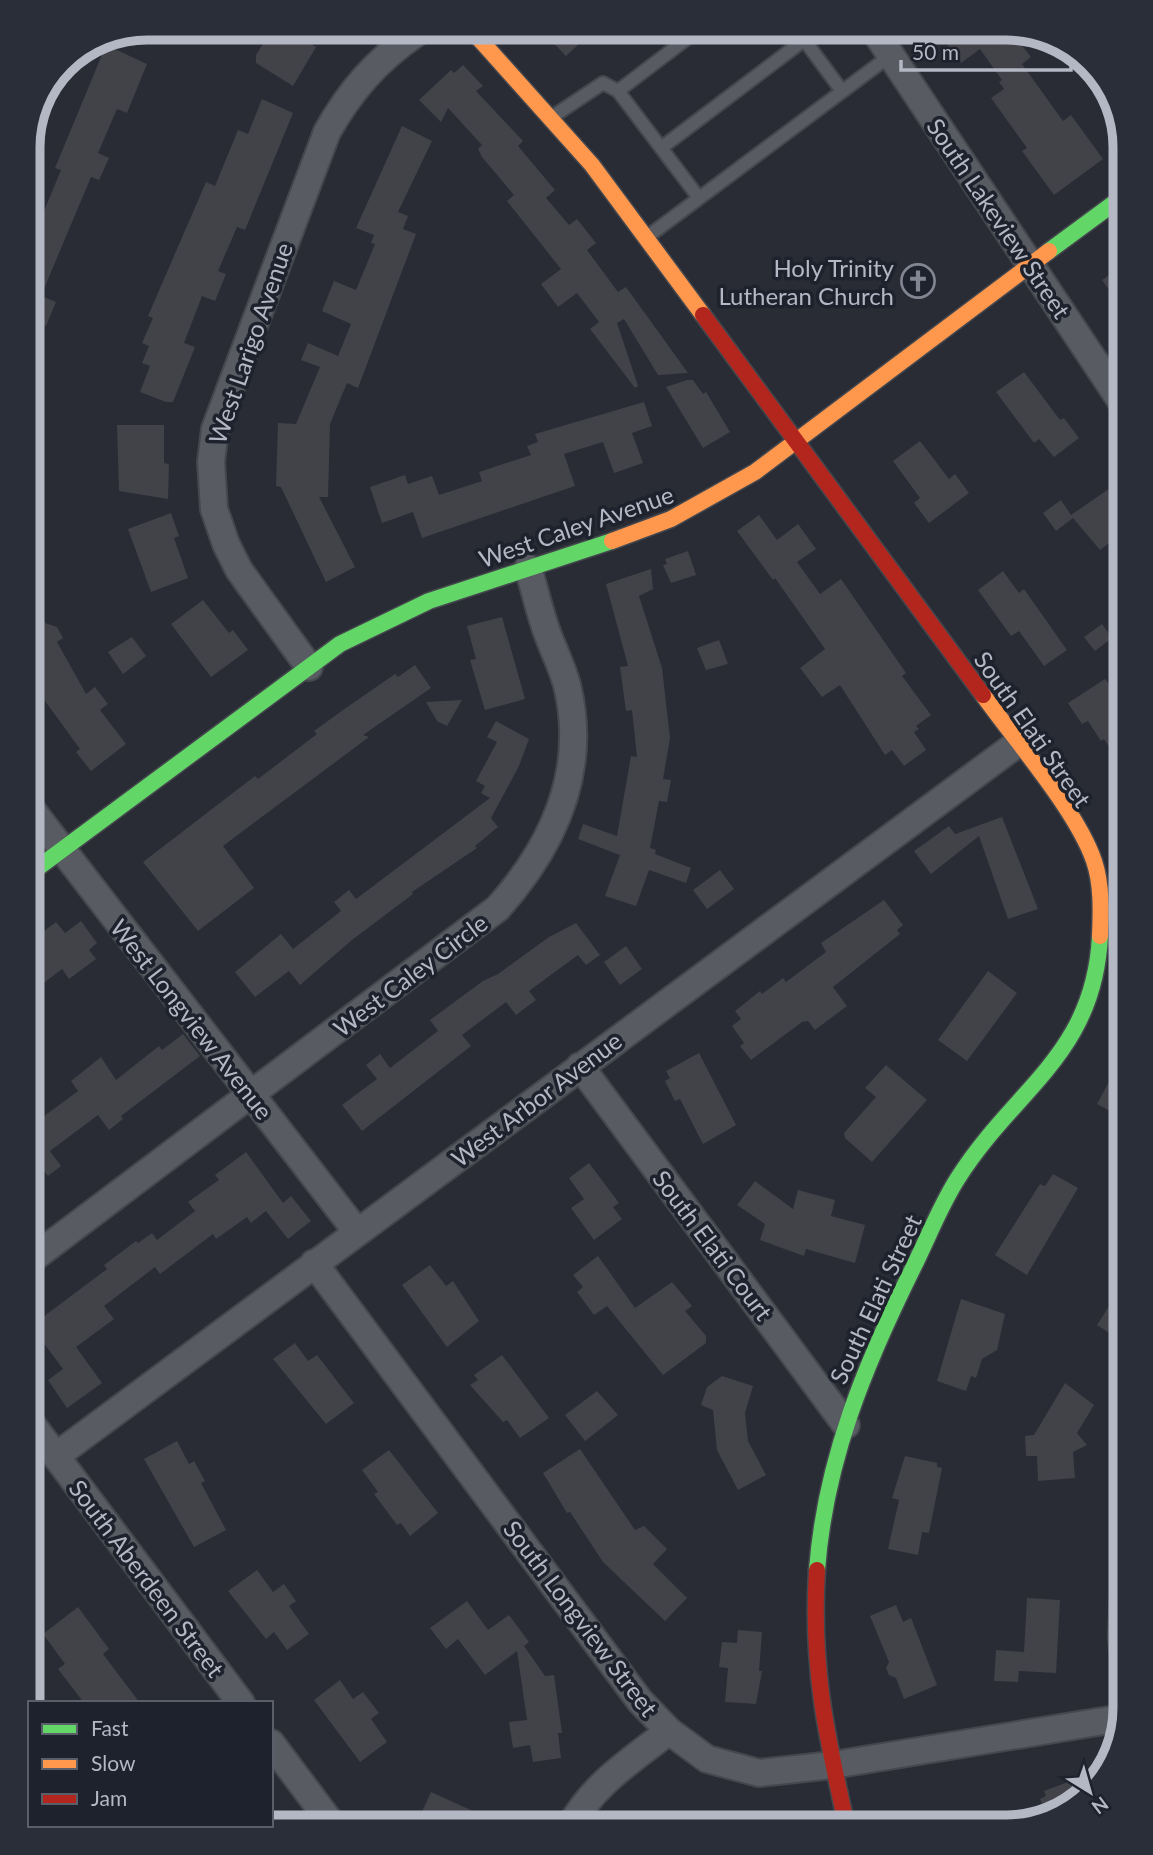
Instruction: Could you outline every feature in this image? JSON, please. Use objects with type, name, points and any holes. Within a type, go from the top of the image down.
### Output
[{"type":"street","name":"West Larigo Avenue","points":[[309,667],[239,570],[222,534],[211,485],[215,429],[327,132],[355,87],[407,40]]},
{"type":"street","name":"South Elati Street","points":[[480,40],[592,165],[1018,743],[1095,863],[1100,939],[1091,999],[1067,1048],[1007,1115],[947,1196],[887,1321],[846,1424],[822,1532],[816,1618],[822,1716],[844,1815]]},
{"type":"street","name":"South Lakeview Street","points":[[881,40],[1113,389]]},
{"type":"street","name":"West Caley Avenue","points":[[40,866],[341,643],[391,616],[440,596],[680,517],[755,474],[794,441],[1113,204]]},
{"type":"street","name":"West Caley Circle","points":[[40,1253],[498,908],[534,865],[558,819],[571,768],[570,709],[566,685],[528,568]]},
{"type":"street","name":"West Arbor Avenue","points":[[56,1456],[1018,743]]},
{"type":"street","name":"West Longview Avenue","points":[[40,821],[357,1231]]},
{"type":"street","name":"South Elati Court","points":[[580,1066],[846,1424]]},
{"type":"street","name":"South Longview Street","points":[[314,1263],[640,1701],[669,1731],[707,1759],[723,1766],[759,1773],[833,1765],[1112,1720]]},
{"type":"street","name":"South Aberdeen Street","points":[[40,1435],[240,1701]]},
{"type":"street","points":[[577,1815],[604,1781],[669,1731]]},
{"type":"street","points":[[273,1746],[325,1815]]},
{"type":"lane","points":[[618,91],[685,40]]},
{"type":"lane","points":[[661,148],[795,40]]},
{"type":"lane","points":[[805,40],[842,91]]},
{"type":"lane","points":[[644,239],[891,55]]},
{"type":"lane","points":[[549,120],[603,83],[618,91],[699,198]]},
{"type":"building","points":[[265,40],[281,43],[282,40],[304,40],[316,47],[293,86],[256,63],[256,55]]},
{"type":"building","points":[[551,40],[583,40],[566,56]]},
{"type":"building","points":[[944,40],[1018,41],[1031,57],[1022,64],[1063,121],[1071,115],[1103,159],[1054,195],[1022,151],[1027,148],[991,98],[1004,89],[999,82],[1002,80],[980,49],[961,63]]},
{"type":"building","points":[[111,47],[147,64],[127,113],[117,109],[98,153],[109,158],[99,180],[91,177],[41,296],[56,302],[46,326],[40,324],[40,221],[61,170],[55,168],[104,50]]},
{"type":"building","points":[[463,65],[483,86],[476,91],[523,141],[518,146],[555,190],[546,198],[569,225],[577,219],[596,243],[587,250],[618,292],[626,287],[688,373],[658,375],[624,319],[617,323],[638,386],[635,388],[590,329],[599,322],[577,293],[558,307],[541,284],[561,269],[507,201],[514,195],[482,157],[478,149],[482,145],[448,108],[441,122],[419,100],[451,70],[454,73]]},
{"type":"building","points":[[262,99],[293,113],[245,230],[237,227],[218,271],[226,274],[215,301],[202,296],[184,343],[195,347],[173,402],[166,402],[140,392],[150,366],[142,363],[149,346],[142,343],[153,318],[148,316],[206,182],[215,186],[238,130],[248,134]]},
{"type":"building","points":[[402,126],[432,141],[398,212],[408,216],[403,229],[416,234],[358,388],[347,383],[330,424],[328,497],[319,497],[355,567],[326,582],[281,487],[276,486],[278,423],[296,424],[320,367],[301,360],[308,343],[338,356],[351,324],[322,311],[334,281],[356,290],[375,244],[371,243],[374,235],[356,228]]},
{"type":"building","points":[[1113,272],[1113,295],[1102,280]]},
{"type":"building","points":[[1024,372],[1060,420],[1064,418],[1079,438],[1054,457],[1039,439],[1034,443],[996,392]]},
{"type":"building","points":[[693,380],[703,394],[706,392],[730,432],[703,448],[666,387]]},
{"type":"building","points":[[644,402],[652,426],[632,433],[643,463],[614,473],[603,442],[564,454],[575,486],[422,538],[413,512],[382,523],[370,487],[405,475],[408,484],[432,476],[439,495],[482,481],[479,472],[531,455],[527,446],[538,442],[535,434]]},
{"type":"building","points":[[117,425],[164,425],[164,463],[169,464],[168,499],[119,491]]},
{"type":"building","points":[[920,441],[949,479],[955,474],[969,493],[929,523],[914,503],[920,498],[893,461]]},
{"type":"building","points":[[1113,486],[1113,542],[1100,550],[1073,518],[1056,531],[1043,513],[1061,500],[1071,515]]},
{"type":"building","points":[[171,513],[179,536],[174,538],[188,578],[151,592],[128,529]]},
{"type":"building","points":[[759,515],[777,540],[798,524],[816,549],[797,562],[820,594],[841,579],[906,673],[902,676],[931,715],[916,726],[919,729],[914,732],[926,750],[904,766],[892,750],[885,755],[840,685],[822,697],[800,668],[825,649],[775,578],[773,580],[737,531]]},
{"type":"building","points":[[688,551],[696,575],[671,583],[663,565],[667,564],[665,559]]},
{"type":"building","points":[[651,569],[653,589],[639,596],[662,668],[670,738],[663,779],[671,780],[667,802],[659,801],[650,848],[656,850],[655,854],[691,868],[686,883],[649,870],[636,906],[605,896],[620,855],[578,839],[583,824],[617,836],[631,756],[637,757],[632,710],[626,711],[620,667],[628,666],[606,584]]},
{"type":"building","points":[[1003,571],[1019,593],[1024,589],[1067,650],[1044,666],[1019,631],[1011,636],[978,590]]},
{"type":"building","points":[[203,600],[229,633],[233,630],[248,650],[211,677],[171,624]]},
{"type":"building","points":[[40,609],[45,623],[57,627],[63,638],[57,642],[86,694],[95,687],[108,704],[100,710],[126,744],[91,771],[76,752],[80,749],[42,697],[40,698]]},
{"type":"building","points":[[502,617],[525,699],[485,710],[470,660],[476,659],[467,626]]},
{"type":"building","points":[[1102,624],[1112,638],[1095,651],[1084,637]]},
{"type":"building","points":[[132,637],[146,656],[123,674],[108,652]]},
{"type":"building","points":[[719,640],[728,664],[706,670],[697,648]]},
{"type":"building","points":[[415,665],[431,688],[363,735],[369,737],[223,846],[254,888],[198,931],[143,862],[255,776],[258,779],[317,734],[314,731],[395,674],[398,677]]},
{"type":"building","points":[[1105,679],[1109,684],[1113,681],[1113,753],[1104,739],[1101,741],[1088,721],[1082,724],[1068,703]]},
{"type":"building","points":[[462,700],[447,726],[437,721],[426,702]]},
{"type":"building","points":[[496,721],[529,739],[519,766],[491,818],[498,827],[475,846],[477,848],[412,892],[413,894],[352,940],[300,985],[289,971],[255,997],[235,972],[281,934],[293,949],[341,911],[334,902],[349,890],[356,899],[490,798],[481,793],[485,786],[476,781],[497,742],[487,737]]},
{"type":"building","points":[[1002,817],[1038,909],[1008,919],[979,836],[931,874],[914,851],[949,826],[955,834]]},
{"type":"building","points":[[720,870],[734,889],[707,909],[693,890]]},
{"type":"building","points":[[884,900],[903,925],[897,930],[900,934],[833,987],[847,1006],[815,1030],[808,1021],[802,1022],[751,1060],[740,1046],[744,1043],[732,1026],[741,1019],[735,1011],[760,991],[762,994],[783,978],[786,982],[826,952],[821,943]]},
{"type":"building","points":[[81,921],[97,943],[89,950],[96,959],[69,979],[62,969],[40,986],[40,934],[56,922],[65,933]]},
{"type":"building","points":[[576,923],[600,955],[586,965],[578,955],[529,991],[536,1000],[516,1015],[506,1002],[462,1035],[471,1046],[362,1131],[342,1105],[377,1079],[366,1065],[380,1054],[390,1068],[438,1031],[430,1020],[549,937]]},
{"type":"building","points":[[626,946],[642,969],[620,985],[604,962]]},
{"type":"building","points":[[988,971],[1017,993],[967,1061],[938,1040]]},
{"type":"building","points":[[183,1034],[200,1056],[121,1116],[123,1119],[109,1130],[98,1115],[50,1151],[61,1166],[48,1176],[40,1166],[40,1119],[78,1091],[71,1081],[101,1057],[116,1080],[159,1046],[162,1050]]},
{"type":"building","points":[[699,1053],[736,1125],[703,1144],[680,1099],[675,1101],[665,1081],[670,1078],[666,1071]]},
{"type":"building","points":[[886,1065],[927,1100],[872,1162],[845,1138],[844,1133],[876,1097],[865,1088]]},
{"type":"building","points":[[1113,1074],[1113,1113],[1097,1104]]},
{"type":"building","points":[[246,1152],[283,1203],[291,1196],[311,1221],[288,1239],[266,1211],[251,1223],[247,1217],[216,1239],[213,1234],[160,1274],[155,1267],[104,1306],[114,1319],[76,1347],[102,1383],[67,1408],[48,1380],[63,1369],[40,1338],[40,1319],[107,1269],[104,1265],[136,1241],[138,1243],[152,1233],[157,1240],[195,1211],[188,1202],[219,1180],[215,1175]]},
{"type":"building","points":[[589,1163],[619,1203],[613,1207],[622,1219],[594,1240],[571,1208],[584,1199],[569,1178]]},
{"type":"building","points":[[1053,1174],[1078,1188],[1027,1275],[995,1255],[1040,1184],[1045,1186]]},
{"type":"building","points":[[755,1181],[793,1209],[798,1190],[835,1200],[831,1216],[865,1225],[855,1263],[806,1249],[804,1256],[760,1240],[765,1224],[737,1205]]},
{"type":"building","points":[[598,1256],[635,1308],[672,1282],[692,1306],[685,1311],[706,1336],[706,1343],[663,1375],[607,1306],[594,1315],[577,1292],[583,1287],[573,1275]]},
{"type":"building","points":[[430,1265],[446,1286],[453,1281],[479,1321],[447,1347],[402,1285]]},
{"type":"building","points":[[961,1299],[1005,1314],[997,1350],[982,1359],[976,1378],[971,1376],[966,1391],[937,1381]]},
{"type":"building","points":[[1113,1300],[1113,1335],[1097,1325]]},
{"type":"building","points":[[295,1343],[308,1361],[317,1355],[354,1403],[326,1424],[273,1359]]},
{"type":"building","points":[[502,1355],[549,1418],[520,1438],[507,1420],[503,1422],[470,1385],[478,1380],[474,1375]]},
{"type":"building","points":[[722,1376],[753,1386],[745,1413],[748,1441],[766,1475],[738,1490],[717,1450],[713,1410],[701,1405],[707,1387]]},
{"type":"building","points":[[1065,1383],[1094,1405],[1077,1433],[1087,1445],[1073,1452],[1075,1478],[1038,1481],[1037,1456],[1026,1456],[1025,1436],[1034,1435]]},
{"type":"building","points":[[597,1391],[618,1415],[585,1441],[565,1415]]},
{"type":"building","points":[[177,1441],[189,1464],[194,1461],[205,1481],[201,1483],[226,1530],[194,1547],[144,1459]]},
{"type":"building","points":[[580,1449],[635,1530],[644,1526],[667,1549],[653,1564],[687,1598],[665,1621],[603,1562],[570,1512],[567,1513],[543,1473]]},
{"type":"building","points":[[389,1450],[438,1513],[410,1536],[401,1523],[397,1525],[374,1494],[378,1492],[362,1470]]},
{"type":"building","points":[[905,1456],[937,1463],[937,1467],[942,1468],[929,1533],[922,1532],[918,1555],[888,1549],[899,1500],[892,1498]]},
{"type":"building","points":[[257,1570],[273,1592],[284,1584],[296,1601],[289,1606],[309,1634],[287,1650],[274,1632],[266,1639],[228,1591]]},
{"type":"building","points":[[1027,1598],[1060,1600],[1056,1673],[1019,1671],[1018,1682],[994,1681],[996,1650],[1024,1652]]},
{"type":"building","points":[[467,1601],[488,1630],[509,1615],[529,1642],[524,1646],[545,1676],[554,1675],[562,1733],[558,1733],[561,1758],[533,1762],[530,1745],[513,1748],[509,1722],[527,1720],[517,1651],[485,1675],[458,1639],[446,1649],[430,1628]]},
{"type":"building","points":[[896,1605],[903,1622],[911,1618],[937,1685],[904,1699],[896,1678],[889,1675],[886,1668],[889,1662],[870,1616]]},
{"type":"building","points":[[78,1607],[109,1649],[103,1654],[138,1701],[82,1701],[58,1669],[65,1664],[43,1634]]},
{"type":"building","points":[[738,1630],[762,1632],[759,1671],[762,1671],[756,1704],[725,1702],[728,1668],[719,1667],[722,1642],[737,1643]]},
{"type":"building","points":[[340,1680],[353,1699],[363,1692],[379,1713],[371,1719],[387,1742],[360,1762],[314,1700]]},
{"type":"building","points":[[1055,1787],[1055,1803],[1043,1807],[1040,1799],[1046,1796],[1044,1791]]},
{"type":"building","points":[[431,1792],[482,1815],[420,1815]]},
{"type":"traffic: fast","points":[[1049,251],[1113,204]]},
{"type":"traffic: fast","points":[[40,866],[340,644],[429,601],[612,541]]},
{"type":"traffic: fast","points":[[817,1570],[821,1530],[838,1452],[879,1341],[958,1178],[1067,1041],[1083,1011],[1095,977],[1100,936]]},
{"type":"traffic: slow","points":[[480,40],[592,165],[703,315]]},
{"type":"traffic: slow","points":[[612,541],[671,519],[755,472],[1049,251]]},
{"type":"traffic: slow","points":[[983,695],[1060,798],[1086,841],[1098,879],[1100,936]]},
{"type":"traffic: jam","points":[[703,315],[983,695]]},
{"type":"traffic: jam","points":[[817,1570],[818,1669],[844,1815]]},
{"type":"place","name":"Holy Trinity Lutheran Church","points":[[918,281]]}]
